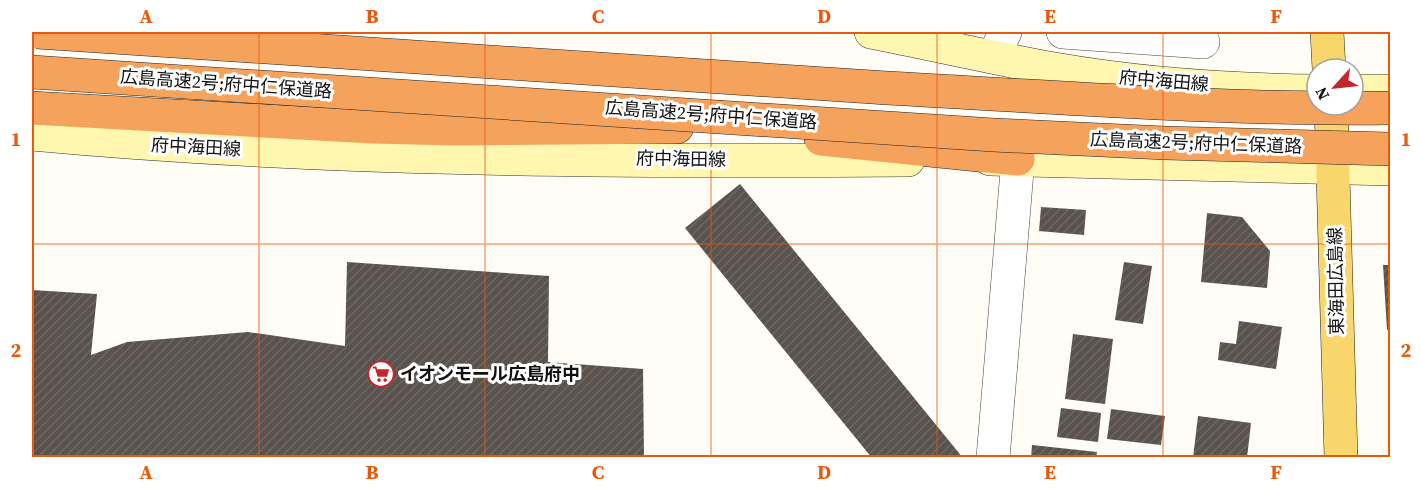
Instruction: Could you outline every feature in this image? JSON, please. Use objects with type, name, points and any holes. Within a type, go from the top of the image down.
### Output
[{"type":"highway","points":[[37,32],[1000,94],[1161,103],[1344,109],[1390,108]]},
{"type":"highway","name":"広島高速2号;府中仁保道路","points":[[32,72],[993,135],[1213,145],[1390,149]]},
{"type":"highway","points":[[32,108],[373,127],[454,129],[709,127],[1018,159]]},
{"type":"main road","name":"府中海田線","points":[[872,32],[999,44],[1055,69],[1131,79],[1260,90],[1305,91]]},
{"type":"main road","points":[[1327,32],[1328,57]]},
{"type":"main road","points":[[1365,91],[1390,91]]},
{"type":"main road","name":"東海田広島線","points":[[1331,117],[1341,458]]},
{"type":"main road","name":"府中海田線","points":[[32,134],[126,143],[354,156],[790,160],[1018,159],[1390,169]]},
{"type":"street","points":[[1064,32],[1203,42]]},
{"type":"street","points":[[993,458],[1018,159]]},
{"type":"building","points":[[740,184],[963,458],[872,458],[685,228]]},
{"type":"building","points":[[1041,207],[1086,210],[1084,235],[1039,231]]},
{"type":"building","points":[[1207,213],[1242,217],[1270,251],[1267,288],[1201,282]]},
{"type":"building","points":[[347,262],[549,276],[548,362],[643,369],[644,458],[32,458],[32,290],[97,294],[91,355],[127,342],[248,332],[345,346]]},
{"type":"building","points":[[1124,262],[1152,266],[1143,324],[1115,320]]},
{"type":"building","points":[[1383,265],[1390,265],[1390,329],[1387,330]]},
{"type":"building","points":[[1239,321],[1282,327],[1276,369],[1218,360],[1220,342],[1236,344]]},
{"type":"building","points":[[1073,334],[1113,339],[1105,404],[1065,399]]},
{"type":"building","points":[[1061,408],[1101,413],[1098,442],[1057,437]]},
{"type":"building","points":[[1111,409],[1165,416],[1161,445],[1107,439]]},
{"type":"building","points":[[1198,416],[1251,423],[1247,458],[1193,458]]},
{"type":"building","points":[[1032,445],[1097,452],[1096,458],[1031,458]]},
{"type":"place","name":"イオンモール広島府中","points":[[381,374]]}]
